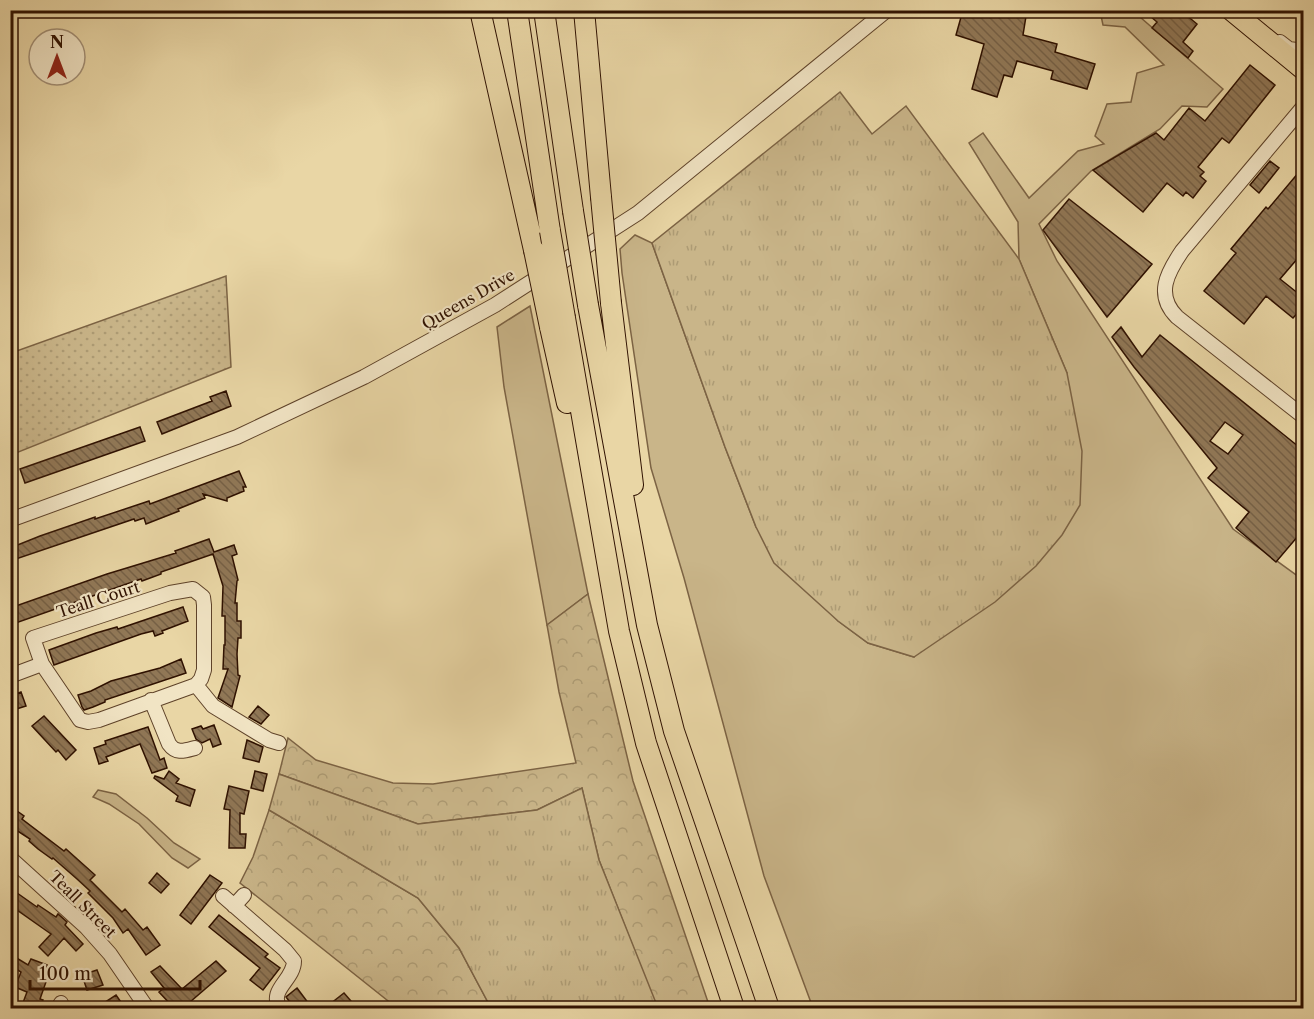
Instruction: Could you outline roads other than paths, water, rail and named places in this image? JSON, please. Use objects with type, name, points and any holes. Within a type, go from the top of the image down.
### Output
[{"type":"highway","points":[[480,10],[534,250],[557,322],[619,631],[646,742],[734,1008]]},
{"type":"highway","points":[[517,10],[550,231],[557,322]]},
{"type":"highway","points":[[544,10],[588,305],[647,626],[674,731],[769,1008]]},
{"type":"highway","points":[[584,10],[611,303],[626,421],[647,626]]},
{"type":"highway","points":[[1233,12],[1304,70]]},
{"type":"street","name":"Queens Drive","points":[[10,520],[237,437],[364,377],[495,305],[638,213],[887,10]]},
{"type":"street","points":[[1233,12],[1254,20],[1288,49],[1304,51]]},
{"type":"street","points":[[1304,106],[1182,251],[1166,279],[1165,295],[1169,309],[1177,318],[1304,417]]},
{"type":"street","name":"Teall Court","points":[[193,589],[203,597],[204,670],[196,686],[88,722],[80,720],[42,664],[33,638],[170,593],[193,589]]},
{"type":"street","points":[[10,676],[42,664]]},
{"type":"street","points":[[196,686],[213,706],[269,740],[279,742]]},
{"type":"street","points":[[151,700],[173,750],[181,752],[195,748]]},
{"type":"street","name":"Teall Street","points":[[10,858],[86,927],[110,954],[147,1008]]},
{"type":"street","points":[[234,906],[244,895]]},
{"type":"street","points":[[223,896],[285,950],[294,961],[291,975],[276,996],[276,1003],[280,1008]]}]
